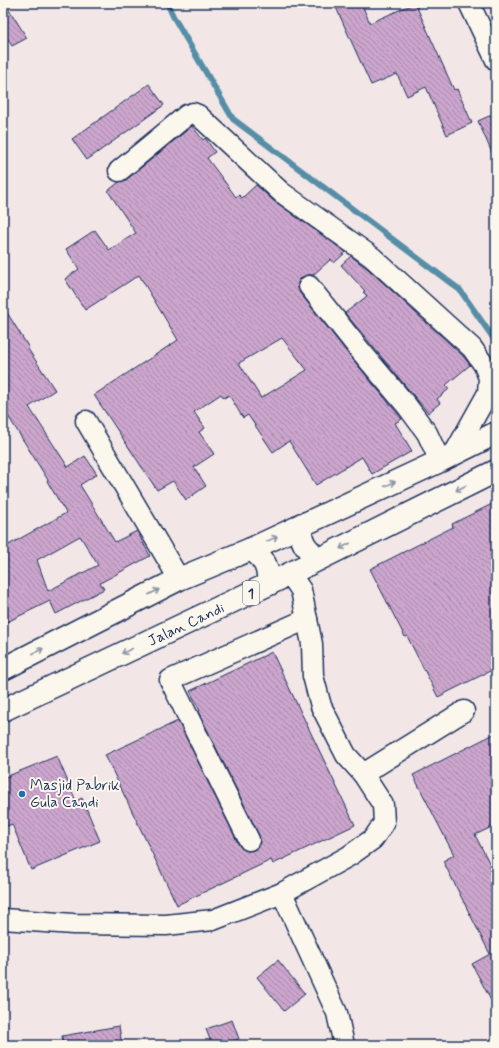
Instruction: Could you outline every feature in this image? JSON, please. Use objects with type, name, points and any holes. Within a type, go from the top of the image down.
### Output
[{"type":"highway","points":[[3,669],[179,579],[251,548],[496,433]]},
{"type":"highway","name":"Jalan Candi","points":[[3,710],[290,574],[496,471]]},
{"type":"highway","points":[[302,524],[300,533],[302,539],[308,550],[318,560]]},
{"type":"highway","points":[[251,548],[260,555],[265,563],[268,571],[269,584]]},
{"type":"street","points":[[469,3],[496,60]]},
{"type":"street","points":[[119,171],[187,116],[193,113],[198,115],[282,192],[372,257],[472,348],[484,365],[489,378],[488,393],[447,457],[309,286]]},
{"type":"street","points":[[86,421],[179,579]]},
{"type":"street","points":[[3,918],[73,924],[166,925],[213,920],[282,893],[349,856],[373,839],[384,823],[383,805],[364,774],[346,755],[322,706],[313,676],[312,644],[301,590],[290,574]]},
{"type":"street","points":[[249,840],[170,680],[308,619]]},
{"type":"street","points":[[364,774],[464,711]]},
{"type":"street","points":[[282,893],[337,1013],[344,1045]]},
{"type":"building","points":[[3,3],[5,3],[27,38],[12,46],[3,32]]},
{"type":"building","points":[[334,3],[361,3],[370,23],[415,3],[454,90],[457,89],[472,123],[447,135],[426,87],[407,96],[397,74],[371,85]]},
{"type":"building","points":[[149,84],[164,105],[87,160],[72,139]]},
{"type":"building","points":[[496,113],[496,162],[478,121]]},
{"type":"building","points":[[192,126],[203,140],[205,138],[215,152],[207,158],[236,197],[239,195],[242,198],[256,185],[274,201],[346,252],[334,263],[331,259],[313,275],[302,277],[298,282],[298,288],[300,293],[350,356],[402,419],[395,423],[412,451],[372,474],[362,457],[316,485],[289,441],[273,452],[248,415],[243,418],[229,395],[224,398],[221,394],[194,412],[205,428],[199,432],[214,454],[194,467],[206,486],[186,500],[173,481],[157,490],[94,395],[178,340],[139,275],[85,310],[65,279],[79,269],[66,249],[95,230],[109,250],[136,233],[108,191],[119,182],[126,180]],"holes":[[[282,338],[307,370],[261,398],[239,363]]]},
{"type":"building","points":[[351,256],[368,269],[463,356],[470,365],[446,385],[449,389],[437,399],[440,403],[428,413],[345,313],[367,296],[363,292],[365,291],[341,265]]},
{"type":"building","points":[[3,306],[29,348],[28,349],[55,390],[29,407],[68,467],[85,456],[97,474],[80,485],[115,542],[137,531],[150,556],[100,583],[104,589],[56,614],[50,601],[3,624],[3,548],[66,513],[47,481],[48,480],[3,408]],"holes":[[[80,536],[98,565],[48,591],[37,560]]]},
{"type":"building","points":[[496,502],[496,668],[438,697],[407,636],[405,637],[370,569],[453,527],[452,524]]},
{"type":"building","points":[[272,652],[355,825],[273,864],[271,860],[177,905],[105,755],[178,721],[239,845],[242,849],[248,851],[254,850],[258,847],[260,841],[259,835],[198,711],[200,711],[190,691]]},
{"type":"building","points":[[496,733],[496,825],[475,835],[496,876],[496,1010],[472,964],[490,954],[443,861],[454,855],[413,775]]},
{"type":"building","points":[[57,756],[76,801],[82,798],[100,841],[31,870],[12,824],[3,828],[3,778]]},
{"type":"building","points":[[278,960],[305,994],[284,1011],[257,977]]},
{"type":"building","points":[[232,1020],[239,1039],[220,1045],[212,1045],[206,1029]]},
{"type":"building","points":[[119,1026],[122,1045],[63,1045],[62,1036]]},
{"type":"waterway","points":[[167,3],[173,16],[233,119],[460,290],[496,342]]},
{"type":"place","name":"Masjid Pabrik Gula Candi","points":[[22,794]]}]
